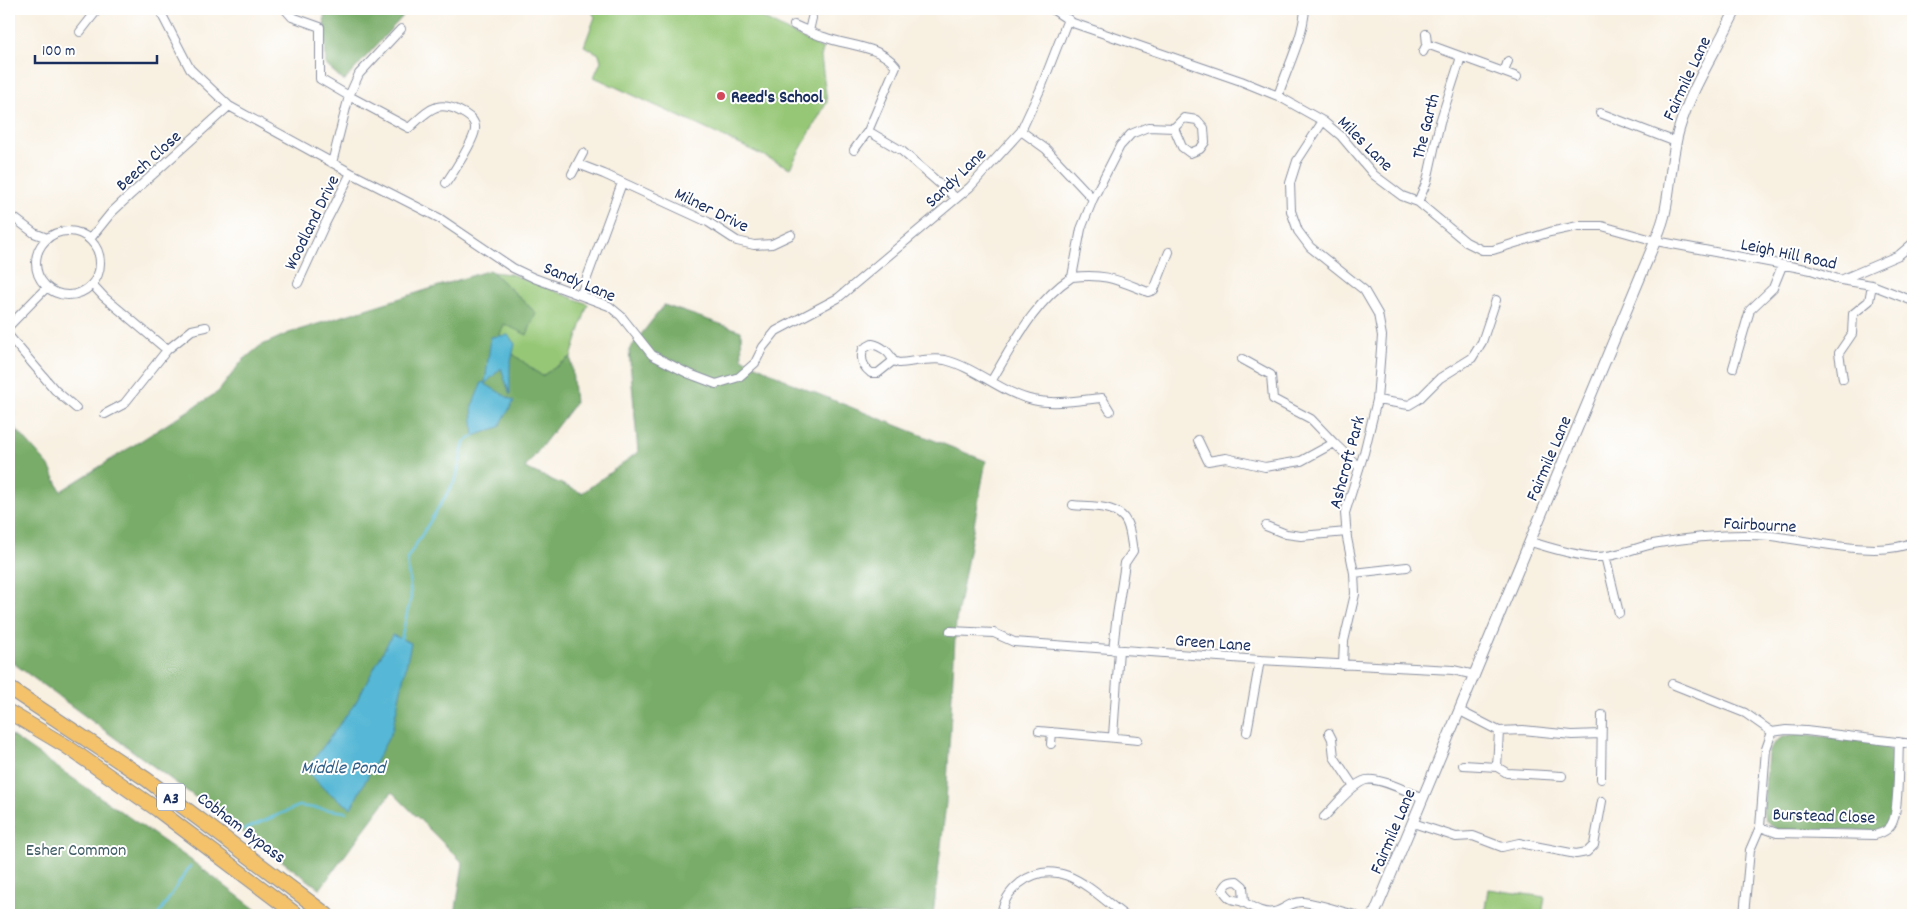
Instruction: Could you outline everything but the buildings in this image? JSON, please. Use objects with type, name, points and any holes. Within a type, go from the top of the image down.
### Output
[{"type":"highway","name":"Cobham Bypass","points":[[9,688],[146,779],[327,915]]},
{"type":"highway","name":"Cobham Bypass","points":[[9,712],[66,746],[158,810],[297,915]]},
{"type":"street","points":[[80,32],[98,9]]},
{"type":"street","name":"Sandy Lane","points":[[159,9],[190,69],[229,106],[332,163],[439,218],[513,268],[534,278],[609,306],[621,316],[652,355],[687,373],[716,384],[739,377],[754,363],[762,347],[776,331],[838,298],[970,187],[1021,131],[1041,88],[1068,19]]},
{"type":"street","points":[[285,9],[292,17],[320,27],[320,79],[409,128],[428,112],[444,105],[456,108],[474,121],[475,129],[462,157],[446,183]]},
{"type":"street","name":"Miles Lane","points":[[1052,9],[1068,19],[1140,47],[1278,96],[1323,122],[1341,136],[1374,175],[1402,196],[1418,202],[1466,242],[1482,250],[1493,250],[1550,232],[1578,226],[1602,226],[1656,241]]},
{"type":"street","points":[[1278,96],[1301,34],[1305,9]]},
{"type":"street","name":"Fairmile Lane","points":[[1374,915],[1656,241],[1665,213],[1676,142],[1695,89],[1736,9]]},
{"type":"street","points":[[809,31],[812,18]]},
{"type":"street","points":[[794,24],[824,38],[858,45],[891,59],[896,66],[868,131],[854,150]]},
{"type":"street","points":[[332,163],[349,96],[359,74],[401,29]]},
{"type":"street","points":[[1423,52],[1427,44],[1426,34]]},
{"type":"street","points":[[1427,44],[1517,77]]},
{"type":"street","name":"The Garth","points":[[1418,202],[1427,181],[1440,122],[1461,57]]},
{"type":"street","points":[[1504,72],[1508,61]]},
{"type":"street","name":"Beech Close","points":[[90,239],[129,196],[229,106]]},
{"type":"street","points":[[1600,113],[1676,142]]},
{"type":"street","points":[[1072,277],[1080,229],[1120,146],[1131,134],[1148,127],[1174,128],[1184,118],[1196,120],[1204,128],[1205,142],[1200,149],[1190,153],[1182,147],[1174,128]]},
{"type":"street","name":"Ashcroft Park","points":[[1323,122],[1297,161],[1290,183],[1291,211],[1298,231],[1310,247],[1364,290],[1378,314],[1382,336],[1378,400],[1345,513],[1356,594],[1344,641],[1343,665]]},
{"type":"street","points":[[868,131],[902,151],[956,198]]},
{"type":"street","points":[[1021,131],[1046,148],[1093,199]]},
{"type":"street","points":[[572,174],[583,153]]},
{"type":"street","name":"Milner Drive","points":[[578,164],[708,222],[737,241],[754,245],[772,244],[791,235]]},
{"type":"street","name":"Woodland Drive","points":[[298,283],[351,173]]},
{"type":"street","points":[[581,294],[622,183]]},
{"type":"street","points":[[9,214],[34,233],[47,238]]},
{"type":"street","points":[[63,231],[79,232],[90,239],[97,248],[101,267],[98,277],[87,290],[72,295],[58,294],[46,287],[37,274],[36,267],[38,250],[47,238],[63,231]]},
{"type":"street","name":"Leigh Hill Road","points":[[1656,241],[1811,270],[1841,280],[1872,285],[1913,301]]},
{"type":"street","points":[[1841,280],[1899,255],[1913,243]]},
{"type":"street","points":[[992,380],[1038,308],[1057,287],[1072,277],[1090,275],[1109,276],[1148,292],[1154,290],[1169,252]]},
{"type":"street","points":[[1733,368],[1750,310],[1773,288],[1782,266]]},
{"type":"street","points":[[92,284],[104,297],[167,350]]},
{"type":"street","points":[[1843,379],[1839,353],[1852,334],[1853,314],[1869,301],[1872,285]]},
{"type":"street","points":[[9,326],[46,287]]},
{"type":"street","name":"Ashcroft Park","points":[[1378,400],[1410,405],[1419,399],[1440,378],[1472,358],[1482,342],[1496,300]]},
{"type":"street","points":[[105,414],[124,404],[167,350],[192,330],[206,328]]},
{"type":"street","points":[[9,336],[55,390],[76,408]]},
{"type":"street","points":[[893,361],[899,363],[944,359],[992,380],[1018,395],[1040,401],[1062,402],[1102,398],[1110,412]]},
{"type":"street","points":[[1242,359],[1271,376],[1274,399],[1311,418],[1334,443],[1360,466]]},
{"type":"street","points":[[1198,440],[1208,461],[1226,458],[1265,467],[1302,461],[1334,443]]},
{"type":"street","points":[[1074,505],[1109,509],[1122,516],[1128,524],[1133,551],[1125,563],[1116,622],[1113,736]]},
{"type":"street","name":"Ashcroft Park","points":[[1266,526],[1286,534],[1301,536],[1347,532]]},
{"type":"street","name":"Fairbourne","points":[[1531,542],[1561,551],[1594,557],[1700,537],[1739,535],[1770,536],[1878,550],[1904,546],[1913,542]]},
{"type":"street","points":[[1605,556],[1619,613]]},
{"type":"street","points":[[1354,573],[1407,567]]},
{"type":"street","name":"Green Lane","points":[[950,631],[998,634],[1014,642],[1260,660],[1453,670],[1475,674]]},
{"type":"street","points":[[1247,732],[1260,660]]},
{"type":"street","points":[[1672,684],[1745,713],[1772,732],[1786,730],[1806,731],[1913,744]]},
{"type":"street","points":[[1460,711],[1499,732],[1523,730],[1601,734]]},
{"type":"street","points":[[1601,779],[1602,715]]},
{"type":"street","points":[[1039,731],[1113,736],[1138,740]]},
{"type":"street","points":[[1051,744],[1052,732]]},
{"type":"street","points":[[1329,732],[1332,739],[1334,757],[1354,787]]},
{"type":"street","points":[[1497,767],[1499,732]]},
{"type":"street","name":"Burstead Close","points":[[1744,915],[1750,850],[1760,827],[1766,749],[1772,732]]},
{"type":"street","name":"Burstead Close","points":[[1760,827],[1777,833],[1875,835],[1883,832],[1893,822],[1895,813],[1899,742]]},
{"type":"street","points":[[1463,765],[1497,767],[1507,773],[1562,776]]},
{"type":"street","points":[[1324,817],[1354,787],[1365,780],[1375,780],[1423,798]]},
{"type":"street","points":[[1413,824],[1456,837],[1474,836],[1502,847],[1519,843],[1576,854],[1587,852],[1594,845],[1602,801]]},
{"type":"street","points":[[1001,915],[1003,905],[1012,890],[1026,878],[1043,871],[1061,872],[1074,878],[1124,915]]},
{"type":"street","points":[[1244,903],[1261,911],[1274,912],[1290,904],[1301,902],[1329,907],[1355,915]]},
{"type":"green space","points":[[324,9],[386,9],[403,16],[344,81],[326,65]]},
{"type":"green space","name":"Reed's School","points":[[593,9],[745,9],[823,49],[821,57],[827,102],[790,168],[594,77],[601,61],[599,54],[584,46],[595,17],[592,12]]},
{"type":"green space","points":[[490,270],[536,313],[527,335],[504,324],[497,342],[542,376],[571,357],[575,403],[525,468],[582,493],[638,452],[629,350],[664,305],[741,331],[742,358],[798,386],[986,461],[956,621],[946,803],[933,915],[455,915],[463,863],[392,792],[320,889],[9,660],[9,421],[49,466],[61,491],[218,392],[242,361],[260,346],[289,333]]},
{"type":"green space","points":[[492,272],[511,274],[588,304],[571,357],[542,376],[497,342],[504,324],[536,313]]},
{"type":"green space","name":"Esher Common","points":[[9,734],[188,858],[263,915],[9,915]]},
{"type":"green space","points":[[1801,734],[1882,743],[1891,751],[1894,762],[1893,813],[1887,825],[1874,831],[1783,830],[1776,829],[1765,820],[1763,812],[1768,753],[1777,740],[1790,735]]},
{"type":"green space","points":[[1488,889],[1545,897],[1542,915],[1484,915]]},
{"type":"water","points":[[508,335],[515,344],[510,366],[510,395],[501,368],[485,384],[514,401],[499,427],[474,436],[472,406],[482,382],[485,383],[491,337]]},
{"type":"water","name":"Middle Pond","points":[[392,635],[411,643],[392,731],[351,808],[325,790],[306,770],[356,702]]},
{"type":"waterway","points":[[401,639],[411,597],[407,559],[456,479],[464,442],[474,436]]},
{"type":"waterway","points":[[245,829],[299,806],[346,812]]},
{"type":"waterway","points":[[158,915],[190,866]]},
{"type":"place","name":"Reed's School","points":[[721,96]]}]
